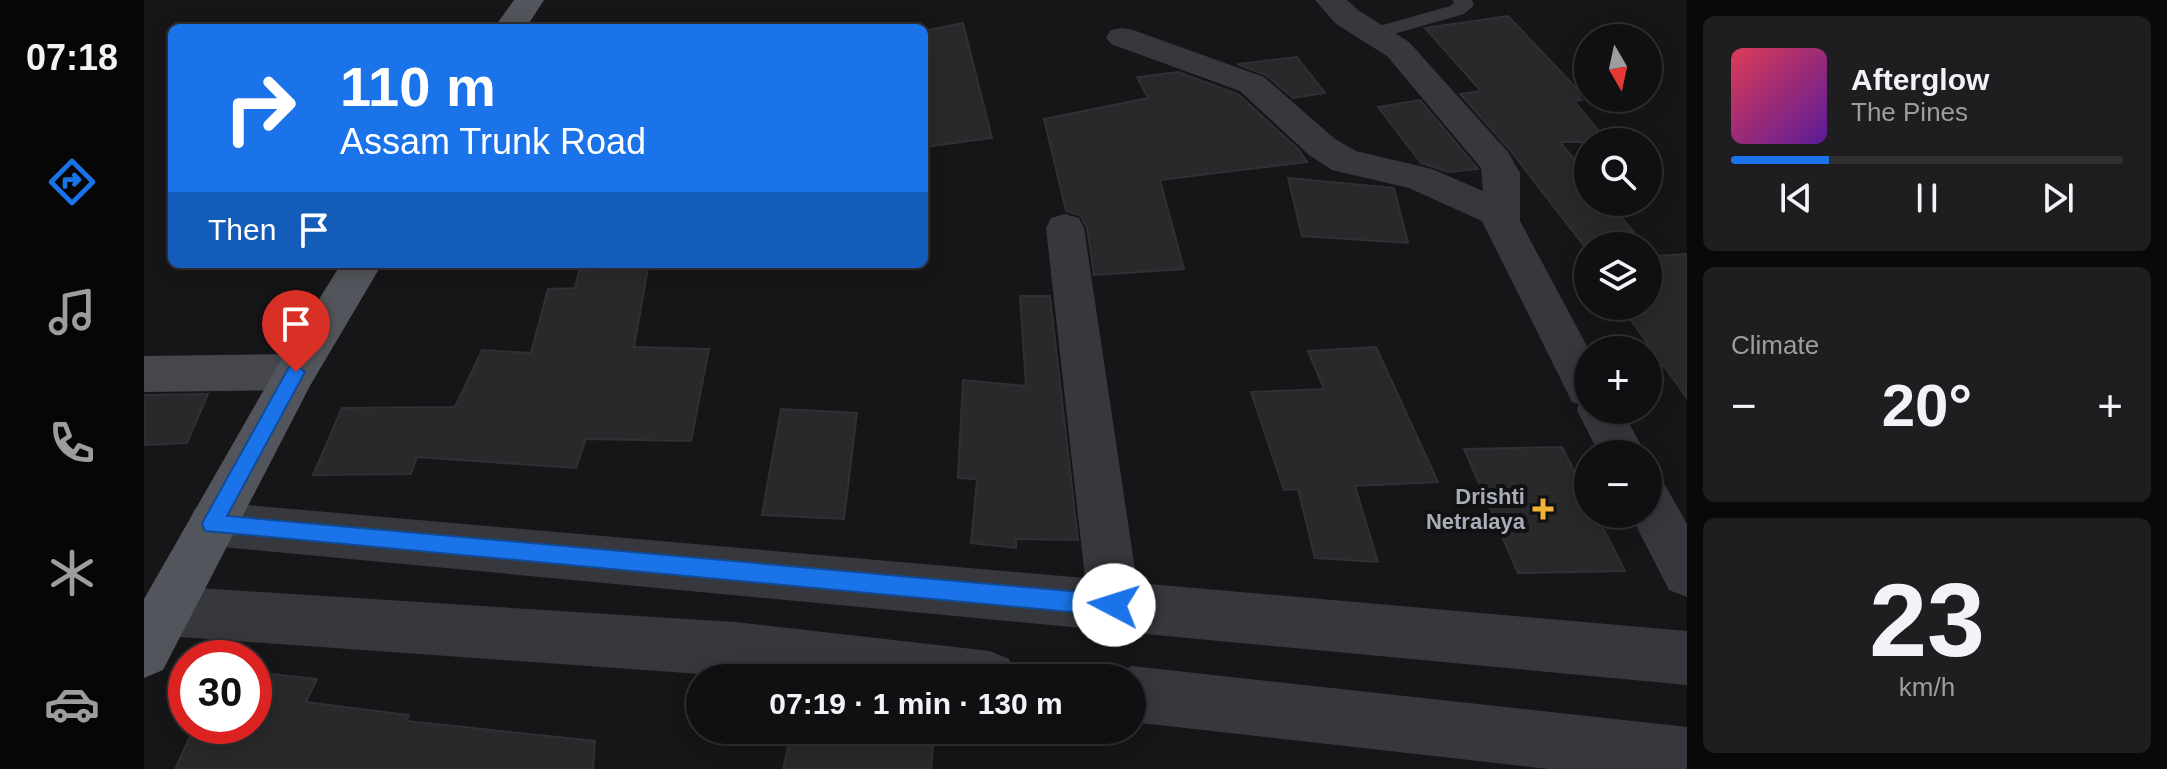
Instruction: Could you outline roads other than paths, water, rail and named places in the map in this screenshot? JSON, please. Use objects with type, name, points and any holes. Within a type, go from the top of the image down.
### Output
[{"type":"main road","points":[[513,24],[529,0]]},
{"type":"main road","points":[[155,631],[296,372],[360,268]]},
{"type":"street","points":[[1330,0],[1347,17],[1398,49],[1495,161],[1502,173],[1501,214],[1511,245],[1574,363]]},
{"type":"street","points":[[1122,37],[1252,84],[1322,147],[1345,161],[1419,178],[1501,214]]},
{"type":"street","points":[[1065,228],[1114,605]]},
{"type":"street","points":[[144,374],[296,372]]},
{"type":"street","points":[[212,524],[1687,658]]},
{"type":"street","points":[[1662,526],[1687,573]]},
{"type":"street","points":[[155,631],[735,649],[867,664]]},
{"type":"street","points":[[1146,696],[1687,756]]},
{"type":"lane","points":[[1376,33],[1457,10],[1464,5],[1462,0]]},
{"type":"place","name":"Drishti Netralaya","points":[[1543,509]]}]
